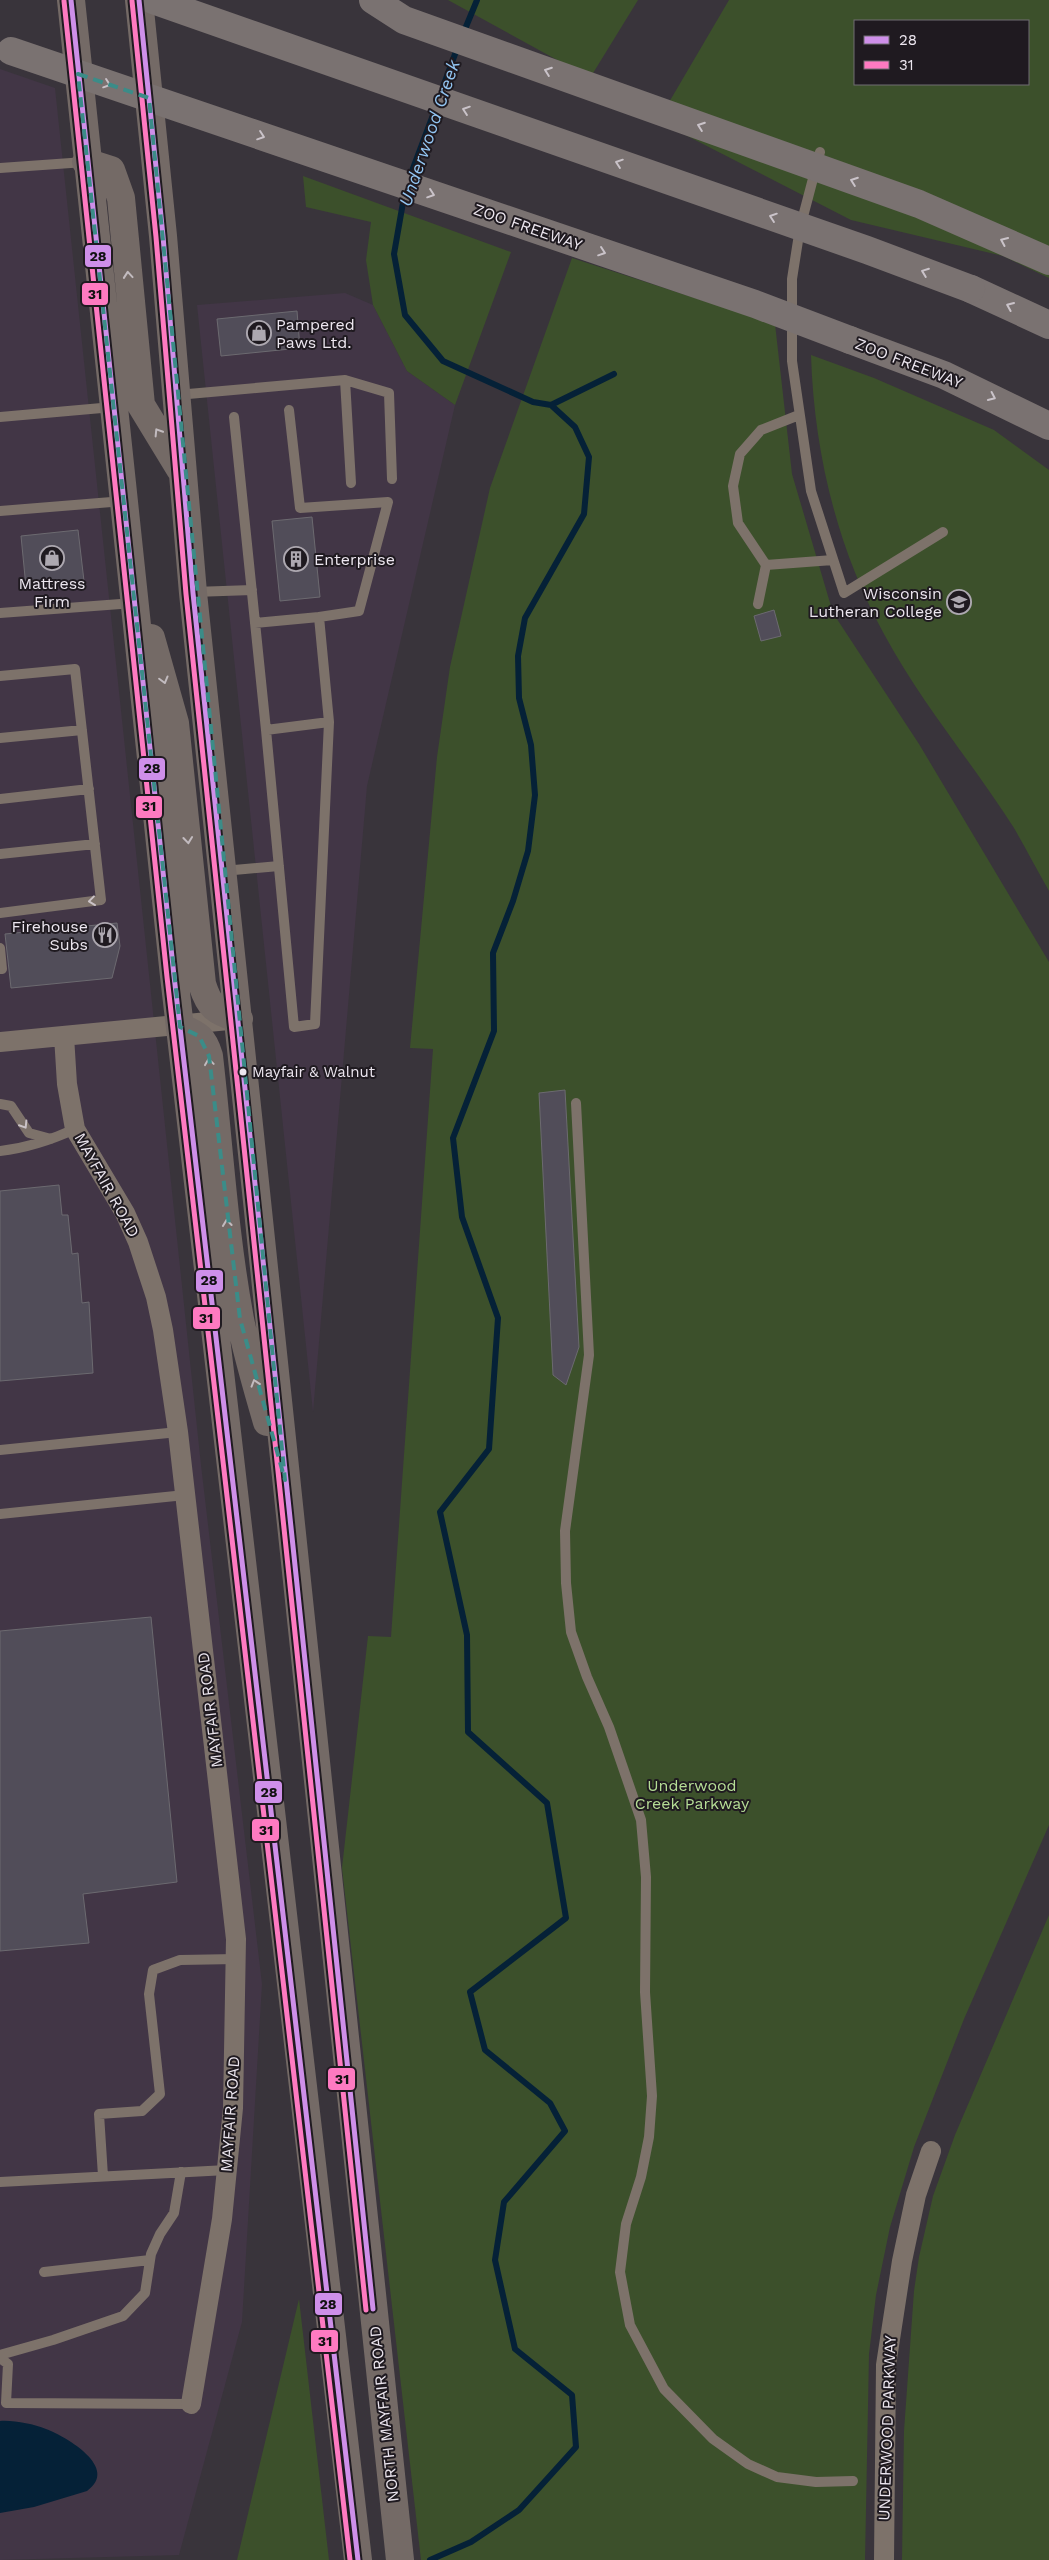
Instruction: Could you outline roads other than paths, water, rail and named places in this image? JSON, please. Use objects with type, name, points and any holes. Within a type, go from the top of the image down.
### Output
[{"type":"highway","points":[[153,0],[858,247],[971,289],[1049,325]]},
{"type":"highway","points":[[373,0],[404,20],[919,204],[1049,261]]},
{"type":"highway","name":"ZOO FREEWAY","points":[[6,49],[755,304],[944,375],[1049,426]]},
{"type":"main road","points":[[71,0],[86,162],[136,596],[180,1027],[358,2560]]},
{"type":"main road","name":"NORTH MAYFAIR ROAD","points":[[139,0],[193,592],[400,2560]]},
{"type":"main road","points":[[86,162],[111,170],[121,198],[141,405],[183,474]]},
{"type":"main road","points":[[136,596],[176,723],[202,984],[208,1003],[216,1011],[238,1019]]},
{"type":"main road","points":[[180,1027],[199,1036],[205,1043],[209,1056],[228,1238],[240,1319],[250,1364],[286,1487]]},
{"type":"street","points":[[0,1042],[180,1027],[238,1019]]},
{"type":"street","name":"MAYFAIR ROAD","points":[[64,1036],[67,1084],[75,1129],[125,1213],[149,1272],[163,1330],[178,1432],[236,1959],[233,2098],[227,2170],[222,2219],[191,2404]]},
{"type":"street","name":"UNDERWOOD PARKWAY","points":[[884,2560],[886,2365],[902,2261],[916,2195],[931,2151]]},
{"type":"lane","points":[[820,152],[800,228],[792,279],[792,361],[811,491],[844,593],[943,532]]},
{"type":"lane","points":[[0,168],[86,162]]},
{"type":"lane","points":[[176,395],[344,380],[390,393],[392,479]]},
{"type":"lane","points":[[344,380],[351,483]]},
{"type":"lane","points":[[0,417],[113,408]]},
{"type":"lane","points":[[255,623],[359,611],[388,502],[300,508],[289,410]]},
{"type":"lane","points":[[758,604],[766,566],[738,523],[732,486],[740,454],[761,430],[799,415]]},
{"type":"lane","points":[[234,417],[294,1027],[315,1024],[329,722],[319,617]]},
{"type":"lane","points":[[0,511],[124,501]]},
{"type":"lane","points":[[766,566],[833,560]]},
{"type":"lane","points":[[193,592],[252,590]]},
{"type":"lane","points":[[0,614],[136,596]]},
{"type":"lane","points":[[0,676],[75,669],[101,900],[0,913]]},
{"type":"lane","points":[[266,730],[329,722]]},
{"type":"lane","points":[[0,738],[82,730]]},
{"type":"lane","points":[[0,799],[89,789]]},
{"type":"lane","points":[[0,854],[95,844]]},
{"type":"lane","points":[[223,872],[279,866]]},
{"type":"lane","points":[[0,948],[1,969]]},
{"type":"lane","points":[[0,1104],[11,1106],[29,1133],[52,1140]]},
{"type":"lane","points":[[576,1104],[589,1355],[566,1531],[566,1583],[571,1632],[587,1677],[609,1727],[641,1820],[646,1877],[645,1992],[652,2096],[649,2137],[641,2177],[626,2224],[620,2272],[630,2325],[664,2389],[714,2439],[748,2464],[778,2477],[816,2482],[853,2481]]},
{"type":"lane","points":[[0,1151],[19,1149],[52,1140],[75,1129]]},
{"type":"lane","points":[[0,1450],[178,1432]]},
{"type":"lane","points":[[0,1514],[185,1495]]},
{"type":"lane","points":[[103,2176],[99,2114],[142,2111],[160,2094],[149,1994],[153,1970],[180,1960],[236,1959]]},
{"type":"lane","points":[[0,2182],[227,2170]]},
{"type":"lane","points":[[181,2172],[174,2213],[160,2234],[150,2260],[145,2293],[123,2316],[0,2356],[8,2364],[6,2403],[191,2404]]},
{"type":"lane","points":[[44,2272],[150,2260]]},
{"type":"water","points":[[0,2421],[17,2422],[46,2429],[66,2439],[87,2454],[94,2463],[97,2473],[96,2482],[87,2491],[34,2507],[0,2513]]},
{"type":"waterway","name":"Underwood Creek","points":[[463,34],[477,0]]},
{"type":"waterway","name":"Underwood Creek","points":[[440,95],[458,46]]},
{"type":"waterway","name":"Underwood Creek","points":[[409,179],[436,107]]},
{"type":"waterway","name":"Underwood Creek","points":[[405,191],[394,254],[405,315],[443,361],[533,402],[551,405],[575,427],[589,457],[584,514],[525,618],[518,656],[519,698],[531,745],[535,795],[528,851],[513,901],[493,953],[494,1031],[453,1138],[462,1217],[498,1318],[489,1449],[440,1512],[467,1635],[468,1732],[547,1803],[566,1918],[470,1992],[485,2050],[550,2103],[565,2131],[504,2202],[495,2260],[515,2349],[572,2395],[576,2447],[519,2510],[471,2542],[430,2560]]},
{"type":"waterway","points":[[551,405],[614,374]]},
{"type":"place","name":"Pampered Paws Ltd.","points":[[259,333]]},
{"type":"place","name":"Mattress Firm","points":[[52,558]]},
{"type":"place","name":"Enterprise","points":[[296,559]]},
{"type":"place","name":"Wisconsin Lutheran College","points":[[959,602]]},
{"type":"place","name":"Firehouse Subs","points":[[105,935]]},
{"type":"place","name":"Mayfair & Walnut","points":[[243,1072]]},
{"type":"park label","name":"Underwood Creek Parkway","points":[[692,1794]]}]
